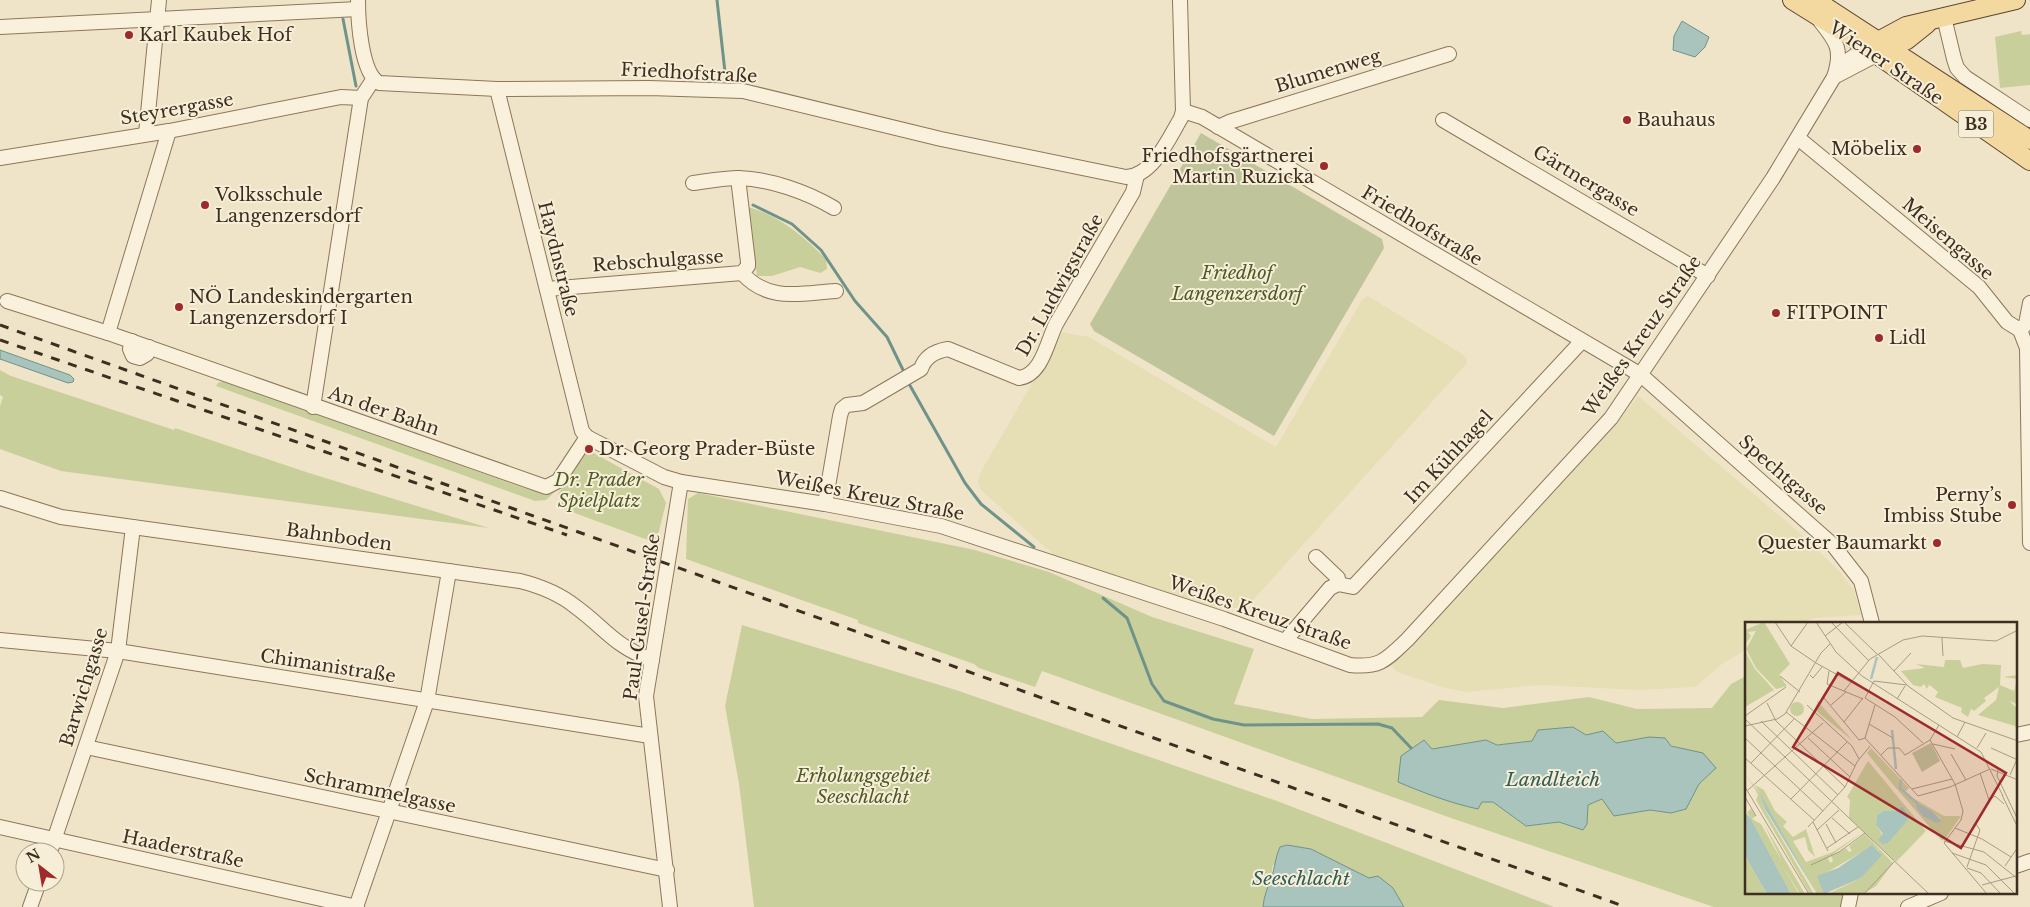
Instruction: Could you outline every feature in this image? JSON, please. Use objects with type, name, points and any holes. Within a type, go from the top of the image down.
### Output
[{"type":"main road","name":"Wiener Straße","points":[[1792,0],[1815,8],[1877,48],[2030,161]]},
{"type":"main road","points":[[1877,48],[1906,26],[2016,0]]},
{"type":"main road","points":[[1877,48],[1914,35],[1938,19]]},
{"type":"main road","points":[[1914,35],[1917,54],[1935,78]]},
{"type":"main road","name":"Wiener Straße","points":[[1877,48],[1935,78],[2030,140]]},
{"type":"street","points":[[146,134],[159,0]]},
{"type":"street","points":[[1137,175],[1152,163],[1177,124],[1183,111],[1180,0]]},
{"type":"street","points":[[0,27],[157,20],[358,5],[366,65],[374,80],[361,98],[313,407]]},
{"type":"street","points":[[1815,8],[1837,43],[1836,72]]},
{"type":"street","name":"Wiener Straße","points":[[1938,19],[1957,68],[1965,77],[2030,120]]},
{"type":"street","name":"Weißes Kreuz Straße","points":[[587,437],[664,477],[681,482],[826,504],[941,526],[1122,585],[1350,665],[1369,667],[1383,662],[1407,640],[1611,418],[1708,276],[1798,138],[1836,72],[1877,48]]},
{"type":"street","name":"Blumenweg","points":[[1218,127],[1239,118],[1449,54]]},
{"type":"street","name":"Friedhofstraße","points":[[374,80],[379,83],[497,89],[649,88],[742,91],[981,148],[1120,176],[1137,175]]},
{"type":"street","name":"Haydnstraße","points":[[497,89],[582,431],[587,437]]},
{"type":"street","name":"Steyrergasse","points":[[0,158],[169,131],[340,98],[361,98]]},
{"type":"street","name":"Friedhofstraße","points":[[1183,111],[1202,118],[1218,127],[1641,375]]},
{"type":"street","name":"Gärtnergasse","points":[[1443,120],[1708,276]]},
{"type":"street","points":[[108,332],[169,131]]},
{"type":"street","name":"Meisengasse","points":[[1798,138],[1979,287],[2006,322],[2020,330]]},
{"type":"street","name":"Dr. Ludwigstraße","points":[[826,504],[842,409],[847,405],[863,403],[921,369],[923,362],[946,343],[1019,378],[1031,374],[1050,342],[1056,324],[1133,192],[1137,175]]},
{"type":"street","points":[[692,183],[738,178],[757,180],[815,197],[834,208]]},
{"type":"street","name":"Rebschulgasse","points":[[547,289],[742,273],[748,266],[748,262],[738,178]]},
{"type":"street","name":"Rebschulgasse","points":[[742,273],[755,286],[769,292],[786,294],[836,291]]},
{"type":"street","name":"An der Bahn","points":[[7,301],[132,341],[130,349],[134,356],[140,358],[147,354],[149,347],[313,407],[546,487],[558,481],[587,437]]},
{"type":"street","points":[[2030,303],[2026,324],[2020,330],[2027,348],[2030,543]]},
{"type":"street","name":"Im Kühhagel","points":[[1338,584],[1353,587],[1582,341]]},
{"type":"street","name":"Spechtgasse","points":[[1641,375],[1833,545],[1861,581],[1872,622]]},
{"type":"street","name":"Paul-Gusel-Straße","points":[[670,907],[646,696],[681,482]]},
{"type":"street","name":"Bahnboden","points":[[0,498],[61,517],[520,581],[549,590],[576,606],[622,647],[652,660]]},
{"type":"street","name":"Barwichgasse","points":[[53,842],[118,651],[132,527]]},
{"type":"street","points":[[1284,641],[1330,588],[1338,584],[1338,578],[1316,557]]},
{"type":"street","points":[[356,907],[427,701],[449,571]]},
{"type":"street","name":"Chimanistraße","points":[[0,640],[118,651],[650,736]]},
{"type":"street","name":"Schrammelgasse","points":[[86,747],[387,813],[667,870]]},
{"type":"street","name":"Haaderstraße","points":[[0,827],[41,842]]},
{"type":"street","name":"Haaderstraße","points":[[65,849],[356,907]]},
{"type":"street","points":[[2018,865],[2030,861]]},
{"type":"street","points":[[30,907],[35,892]]},
{"type":"street","points":[[1848,907],[1851,894]]},
{"type":"street","points":[[1908,907],[1939,894]]},
{"type":"shaded area","points":[[1368,296],[1462,354],[1466,358],[1467,363],[1246,608],[1204,608],[1054,555],[981,490],[978,483],[980,473],[1062,332],[1089,337],[1276,447],[1362,300]]},
{"type":"shaded area","points":[[1638,396],[1801,534],[1840,572],[1854,591],[1861,615],[1816,618],[1800,622],[1745,622],[1745,651],[1722,664],[1695,687],[1638,690],[1538,685],[1467,692],[1445,688],[1397,672],[1391,666],[1617,423]]},
{"type":"green space","points":[[2021,31],[2022,35],[2030,34],[2030,85],[2000,88],[1995,37]]},
{"type":"green space","name":"Friedhof Langenzersdorf","points":[[1201,133],[1382,239],[1384,248],[1274,436],[1094,331],[1090,324]]},
{"type":"green space","points":[[748,207],[781,221],[809,242],[826,259],[827,269],[820,273],[800,267],[772,276],[757,276]]},
{"type":"green space","points":[[0,370],[11,376],[174,430],[175,428],[309,473],[489,528],[61,471],[0,449],[0,406],[3,397],[0,395]]},
{"type":"green space","points":[[223,381],[524,488],[539,492],[557,490],[546,500],[535,501],[216,386]]},
{"type":"green space","name":"Dr. Prader Spielplatz","points":[[588,450],[659,489],[666,503],[656,543],[561,508],[558,494]]},
{"type":"green space","points":[[698,493],[975,550],[1049,572],[1152,617],[1254,649],[1234,704],[1312,719],[1422,717],[1439,700],[1503,708],[1589,697],[1637,709],[1712,708],[1731,684],[1745,677],[1745,894],[1846,894],[1843,907],[1714,907],[1451,818],[1042,671],[1035,687],[858,623],[858,620],[686,559],[688,499]],"holes":[[[1573,727],[1586,735],[1603,732],[1616,743],[1649,737],[1684,750],[1716,768],[1699,784],[1685,809],[1671,813],[1650,810],[1614,816],[1603,799],[1588,805],[1587,824],[1583,830],[1559,822],[1526,826],[1493,802],[1482,802],[1432,749],[1532,742],[1538,730]]]},
{"type":"green space","name":"Erholungsgebiet Seeschlacht","points":[[742,625],[956,690],[1277,801],[1554,907],[1404,907],[1393,888],[1345,868],[1311,849],[1273,865],[1263,907],[754,907],[739,784],[725,706]]},
{"type":"water","points":[[1682,21],[1709,37],[1705,47],[1695,57],[1673,50],[1674,36]]},
{"type":"water","points":[[0,350],[70,375],[74,379],[73,382],[68,383],[0,359]]},
{"type":"water","name":"Landlteich","points":[[1573,727],[1586,735],[1603,731],[1616,743],[1649,737],[1665,738],[1671,746],[1703,753],[1716,768],[1699,784],[1686,809],[1671,813],[1650,810],[1614,816],[1602,799],[1588,805],[1587,824],[1583,830],[1559,822],[1526,826],[1493,802],[1482,802],[1478,809],[1457,804],[1398,782],[1401,756],[1424,740],[1432,749],[1486,740],[1497,745],[1532,741],[1538,730]]},
{"type":"water","name":"Seeschlacht","points":[[1287,845],[1311,849],[1369,878],[1378,876],[1393,888],[1404,907],[1263,907],[1278,851],[1280,847]]},
{"type":"waterway","points":[[717,0],[725,72]]},
{"type":"waterway","points":[[343,19],[356,86]]},
{"type":"waterway","points":[[753,205],[792,224],[821,250],[855,301],[887,337],[905,374]]},
{"type":"waterway","points":[[908,382],[965,483],[981,504],[1034,547]]},
{"type":"waterway","points":[[1103,598],[1127,618],[1152,684],[1164,701],[1213,719],[1244,725],[1378,724],[1392,728],[1411,748]]},
{"type":"railway","points":[[0,325],[1626,907]]},
{"type":"railway","points":[[0,340],[567,535]]},
{"type":"place","name":"Karl Kaubek Hof","points":[[129,35]]},
{"type":"place","name":"Bauhaus","points":[[1627,120]]},
{"type":"place","name":"Möbelix","points":[[1917,149]]},
{"type":"place","name":"Friedhofsgärtnerei Martin Ruzicka","points":[[1324,166]]},
{"type":"place","name":"Volksschule Langenzersdorf","points":[[205,205]]},
{"type":"place","name":"NÖ Landeskindergarten Langenzersdorf I","points":[[179,307]]},
{"type":"place","name":"FITPOINT","points":[[1776,313]]},
{"type":"place","name":"Lidl","points":[[1879,338]]},
{"type":"place","name":"Dr. Georg Prader-Büste","points":[[589,449]]},
{"type":"place","name":"Perny’s Imbiss Stube","points":[[2012,505]]},
{"type":"place","name":"Quester Baumarkt","points":[[1937,543]]}]
